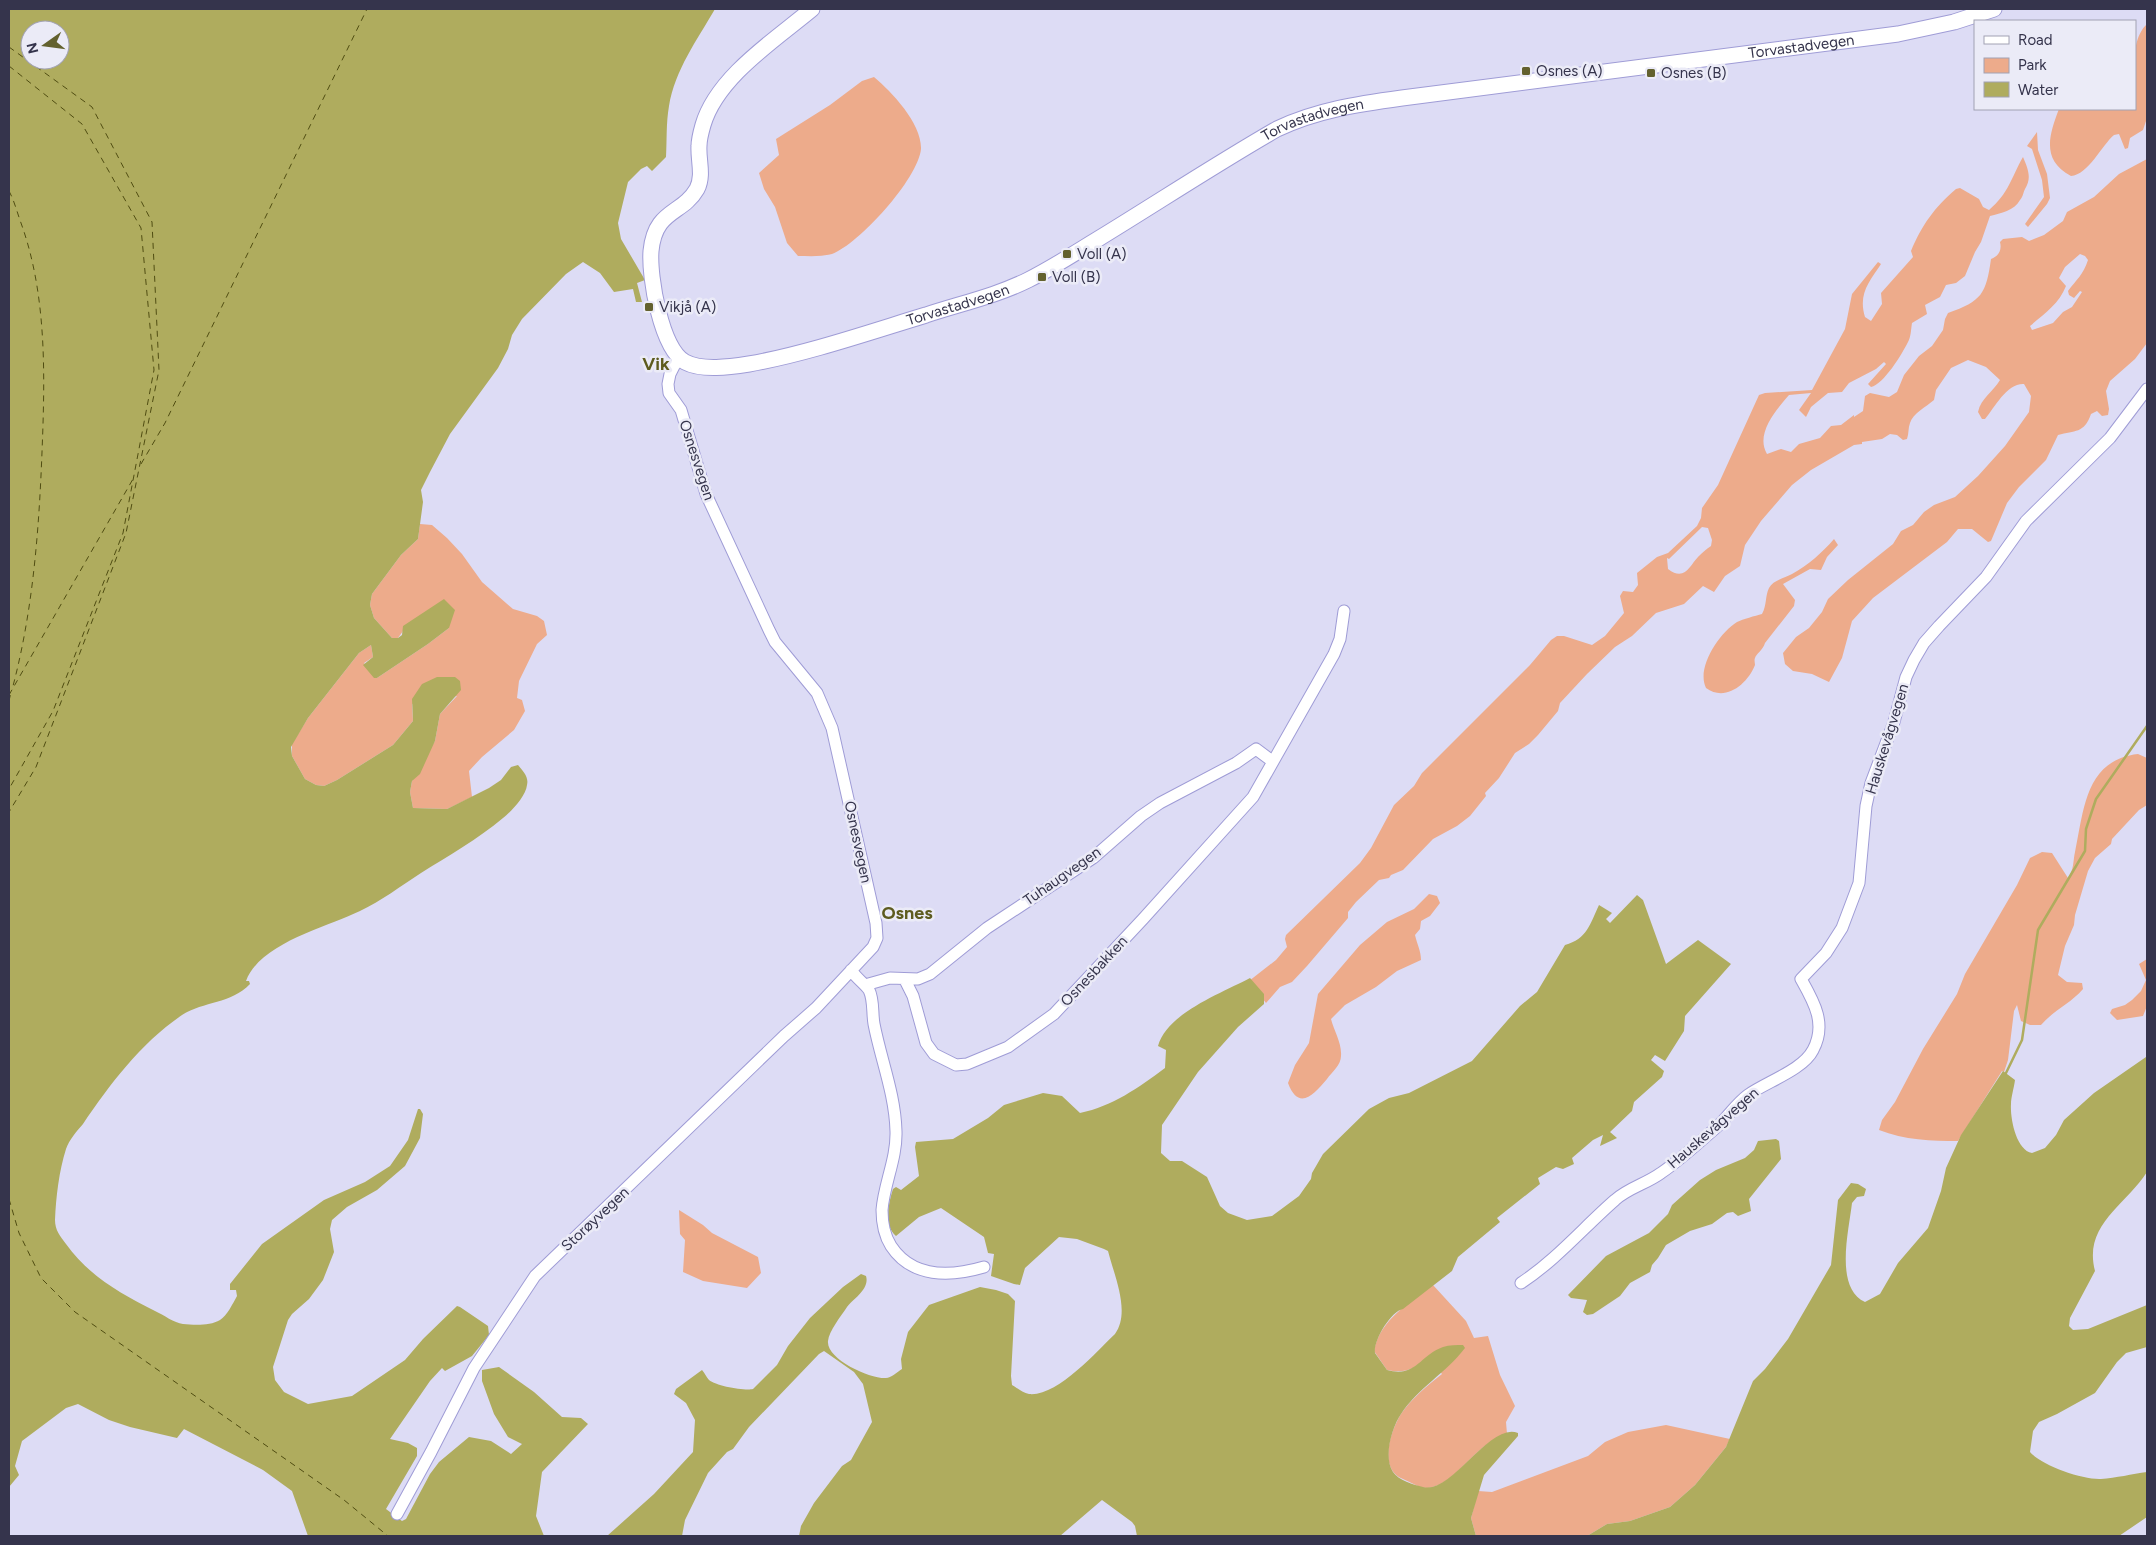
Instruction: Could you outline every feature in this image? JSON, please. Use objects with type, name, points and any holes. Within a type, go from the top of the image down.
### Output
[{"type":"main road","points":[[680,359],[674,352],[667,337],[653,282],[651,259],[654,235],[665,217],[693,194],[699,184],[701,175],[699,147],[701,131],[708,110],[718,95],[753,59],[812,9]]},
{"type":"main road","name":"Torvastadvegen","points":[[680,359],[692,365],[706,366],[755,362],[876,330],[1013,287],[1065,259],[1270,133],[1299,119],[1326,110],[1393,99],[1898,34],[1954,22],[1994,9]]},
{"type":"street","name":"Osnesvegen","points":[[680,359],[670,374],[669,393],[681,410],[706,494],[775,642],[817,692],[832,728],[877,931],[873,947],[851,970]]},
{"type":"street","name":"Hauskevågvegen","points":[[1521,1284],[1599,1217],[1615,1200],[1660,1174],[1718,1125],[1746,1096],[1803,1062],[1812,1052],[1817,1041],[1819,1022],[1817,1009],[1801,979],[1826,953],[1842,928],[1859,883],[1866,806],[1871,783],[1894,722],[1906,677],[1914,660],[1924,643],[1986,577],[2026,521],[2110,438],[2147,389]]},
{"type":"street","name":"Osnesbakken","points":[[905,980],[913,996],[926,1043],[934,1054],[956,1066],[967,1064],[1008,1048],[1054,1014],[1253,798],[1334,654],[1340,639],[1344,610]]},
{"type":"street","name":"Tuhaugvegen","points":[[865,985],[890,978],[918,979],[930,974],[987,928],[1094,858],[1140,816],[1256,749],[1272,762]]},
{"type":"street","points":[[851,970],[865,985],[871,997],[874,1024],[888,1075],[895,1116],[896,1143],[882,1210],[886,1238],[902,1259],[922,1270],[932,1273],[954,1273],[984,1267]]},
{"type":"street","name":"Storøyvegen","points":[[397,1514],[474,1368],[535,1276],[784,1036],[816,1008],[851,970]]},
{"type":"green space","points":[[2147,24],[2147,118],[2143,130],[2130,138],[2128,148],[2125,149],[2119,134],[2114,135],[2083,171],[2071,176],[2061,170],[2051,155],[2050,137],[2059,110],[2136,110],[2136,46],[2141,32]]},
{"type":"green space","points":[[874,77],[905,109],[917,129],[921,149],[917,162],[899,193],[857,238],[832,254],[798,256],[787,243],[775,207],[764,189],[759,173],[779,155],[776,139],[830,105],[862,81]]},
{"type":"green space","points":[[2037,132],[2038,150],[2047,174],[2050,198],[2028,227],[2025,224],[2044,197],[2042,180],[2032,149],[2027,146]]},
{"type":"green space","points":[[2023,157],[2029,177],[2021,199],[2011,209],[1990,216],[1981,242],[1965,276],[1956,283],[1946,285],[1940,297],[1925,305],[1927,314],[1912,323],[1909,340],[1887,375],[1876,385],[1871,387],[1868,384],[1886,364],[1884,362],[1876,369],[1849,383],[1842,392],[1828,393],[1811,407],[1806,417],[1799,410],[1811,393],[1789,395],[1773,415],[1765,430],[1764,446],[1767,454],[1781,449],[1791,452],[1799,444],[1820,438],[1831,426],[1841,425],[1863,411],[1865,396],[1870,393],[1889,397],[1897,392],[1904,375],[1919,356],[1932,346],[1943,330],[1948,313],[1968,304],[1980,295],[1987,281],[1991,259],[1999,252],[2001,248],[2000,242],[2003,239],[2022,237],[2029,241],[2044,235],[2063,221],[2067,212],[2094,197],[2119,174],[2147,159],[2147,343],[2135,359],[2110,381],[2106,391],[2108,415],[2102,416],[2097,411],[2091,414],[2082,428],[2058,435],[2046,460],[2019,487],[2007,503],[1991,541],[1988,542],[1972,529],[1958,529],[1947,542],[1873,598],[1852,621],[1842,658],[1829,682],[1812,674],[1793,671],[1785,664],[1783,653],[1796,637],[1809,628],[1822,612],[1828,599],[1848,580],[1893,544],[1901,531],[1913,525],[1924,512],[1934,505],[1955,497],[1978,476],[2005,446],[2029,412],[2031,396],[2024,384],[2012,387],[2007,391],[1985,419],[1982,419],[1978,412],[1980,407],[1984,399],[2000,380],[1986,367],[1968,360],[1951,368],[1936,390],[1934,400],[1912,419],[1907,439],[1903,440],[1897,435],[1890,434],[1882,439],[1862,442],[1862,444],[1854,445],[1811,470],[1792,485],[1761,521],[1745,545],[1740,566],[1725,576],[1714,592],[1703,586],[1684,604],[1656,613],[1632,636],[1615,647],[1560,703],[1558,711],[1538,735],[1529,744],[1515,753],[1499,778],[1485,793],[1486,796],[1470,816],[1457,826],[1433,839],[1403,870],[1391,875],[1389,878],[1379,880],[1356,902],[1348,912],[1348,918],[1307,966],[1292,982],[1280,987],[1266,1003],[1249,981],[1276,960],[1287,947],[1286,935],[1360,863],[1371,848],[1394,805],[1414,786],[1422,773],[1530,665],[1551,640],[1557,636],[1564,636],[1592,645],[1605,636],[1624,613],[1620,596],[1623,591],[1633,592],[1638,585],[1637,573],[1657,557],[1668,553],[1697,526],[1701,518],[1702,508],[1718,485],[1759,395],[1812,390],[1845,329],[1852,294],[1878,262],[1881,264],[1866,289],[1863,302],[1865,317],[1871,321],[1882,304],[1881,293],[1913,257],[1911,251],[1920,233],[1929,217],[1941,203],[1956,189],[1960,188],[1979,199],[1983,207],[1989,210],[2001,198]],"holes":[[[2080,254],[2088,260],[2082,273],[2068,291],[2069,295],[2074,298],[2080,291],[2082,292],[2072,307],[2063,312],[2053,323],[2032,330],[2030,326],[2051,308],[2063,292],[2066,286],[2059,278],[2065,267]],[[1702,527],[1708,528],[1712,540],[1711,546],[1683,573],[1674,573],[1668,569],[1667,558],[1669,559]]]},
{"type":"green space","points":[[420,524],[432,525],[447,538],[462,554],[482,582],[513,609],[537,616],[544,621],[547,635],[537,644],[519,681],[517,698],[522,700],[525,711],[514,730],[482,757],[469,771],[472,797],[447,809],[413,808],[410,792],[412,781],[435,741],[440,714],[457,696],[412,704],[413,721],[393,745],[324,786],[316,785],[305,779],[292,756],[292,744],[308,718],[359,653],[371,645],[373,657],[364,663],[377,678],[449,628],[403,631],[398,638],[392,638],[374,618],[370,605],[372,594],[401,555],[418,539]]},
{"type":"green space","points":[[1834,539],[1838,545],[1827,557],[1821,570],[1810,569],[1783,584],[1795,600],[1794,606],[1756,656],[1755,665],[1747,679],[1741,685],[1728,692],[1713,692],[1706,688],[1704,671],[1707,661],[1723,634],[1737,622],[1762,614],[1771,585],[1809,563]]},
{"type":"green space","points":[[2138,754],[2147,758],[2147,805],[2139,810],[2112,839],[2111,844],[2095,858],[2088,871],[2075,915],[2074,925],[2065,946],[2058,975],[2067,982],[2082,983],[2083,989],[2041,1025],[2030,1025],[2021,1021],[2017,1005],[2014,1011],[2008,1060],[2004,1072],[2002,1071],[1958,1141],[1908,1138],[1879,1130],[1882,1120],[1895,1102],[1923,1049],[1957,994],[1965,974],[2017,885],[2030,858],[2042,852],[2052,853],[2068,878],[2072,869],[2085,804],[2097,777],[2107,766],[2120,758]]},
{"type":"green space","points":[[1429,894],[1437,896],[1440,903],[1430,916],[1421,921],[1420,929],[1415,935],[1421,960],[1397,971],[1376,987],[1345,1005],[1331,1019],[1340,1046],[1340,1062],[1312,1095],[1307,1098],[1297,1097],[1292,1092],[1288,1083],[1295,1065],[1309,1043],[1318,994],[1360,945],[1387,922],[1414,909]]},
{"type":"green space","points":[[2147,959],[2147,1006],[2143,1016],[2117,1020],[2110,1013],[2112,1009],[2125,1005],[2141,991],[2146,980],[2139,964]]},
{"type":"green space","points":[[679,1210],[712,1233],[758,1257],[761,1273],[747,1288],[703,1281],[683,1272],[685,1240],[680,1234]]},
{"type":"green space","points":[[1433,1285],[1466,1321],[1474,1338],[1488,1336],[1500,1375],[1515,1406],[1506,1422],[1507,1434],[1485,1446],[1457,1472],[1439,1485],[1425,1488],[1415,1485],[1395,1474],[1388,1459],[1388,1450],[1393,1430],[1405,1408],[1442,1374],[1428,1357],[1409,1370],[1387,1370],[1374,1351],[1377,1340],[1389,1321],[1406,1305]]},
{"type":"green space","points":[[1666,1425],[1730,1439],[1726,1447],[1695,1485],[1670,1507],[1630,1521],[1607,1524],[1587,1536],[1476,1536],[1471,1518],[1478,1491],[1492,1492],[1588,1456],[1605,1442],[1628,1432]]},
{"type":"water","points":[[9,9],[715,9],[676,80],[667,119],[666,157],[652,171],[647,166],[641,169],[628,182],[618,223],[621,239],[645,280],[637,283],[642,302],[636,302],[633,289],[614,292],[600,273],[583,262],[566,274],[522,319],[512,335],[508,349],[498,368],[450,434],[421,490],[423,502],[418,539],[401,555],[372,594],[370,605],[374,618],[392,638],[398,638],[402,635],[403,626],[444,599],[455,610],[449,628],[377,678],[374,678],[363,665],[373,657],[371,645],[359,653],[308,718],[291,747],[292,756],[305,779],[316,785],[324,786],[393,745],[413,721],[412,699],[422,684],[437,677],[455,677],[460,681],[461,690],[440,714],[435,741],[420,774],[412,781],[410,792],[413,808],[447,809],[489,788],[501,780],[511,767],[518,765],[527,779],[524,794],[510,812],[493,826],[383,898],[360,911],[296,938],[265,956],[254,968],[246,981],[249,981],[250,984],[243,991],[226,999],[190,1010],[167,1026],[127,1065],[71,1139],[64,1157],[57,1193],[55,1224],[57,1230],[75,1255],[95,1275],[130,1298],[176,1322],[192,1325],[212,1323],[223,1318],[230,1309],[237,1296],[236,1290],[230,1290],[230,1284],[262,1244],[324,1200],[365,1182],[390,1166],[408,1140],[418,1109],[420,1109],[423,1114],[420,1138],[405,1166],[377,1190],[347,1207],[332,1220],[330,1229],[334,1252],[323,1280],[309,1299],[288,1320],[273,1367],[275,1380],[284,1392],[308,1404],[352,1396],[405,1360],[423,1339],[457,1306],[460,1307],[488,1326],[489,1335],[472,1356],[445,1371],[442,1368],[430,1381],[390,1439],[408,1443],[417,1448],[417,1456],[386,1509],[402,1521],[406,1519],[430,1474],[439,1462],[469,1437],[491,1441],[511,1454],[522,1444],[508,1437],[494,1414],[482,1381],[482,1370],[499,1367],[534,1392],[562,1417],[581,1418],[588,1424],[542,1472],[536,1516],[544,1536],[308,1536],[292,1491],[263,1470],[184,1429],[177,1438],[130,1427],[109,1420],[78,1404],[66,1408],[22,1441],[15,1466],[19,1475],[9,1487]]},
{"type":"water","points":[[1637,895],[1643,900],[1666,964],[1698,940],[1731,964],[1685,1016],[1684,1031],[1665,1061],[1655,1055],[1651,1060],[1664,1071],[1662,1077],[1634,1102],[1632,1111],[1610,1132],[1617,1138],[1600,1146],[1603,1135],[1593,1140],[1572,1158],[1574,1164],[1563,1169],[1556,1167],[1538,1178],[1540,1184],[1497,1218],[1500,1222],[1458,1257],[1452,1271],[1393,1315],[1380,1334],[1375,1348],[1375,1353],[1387,1370],[1397,1372],[1405,1371],[1417,1365],[1443,1347],[1463,1345],[1465,1348],[1416,1396],[1398,1420],[1390,1442],[1389,1458],[1393,1472],[1402,1480],[1423,1487],[1434,1486],[1446,1480],[1495,1438],[1507,1432],[1518,1433],[1518,1436],[1484,1475],[1471,1518],[1476,1536],[1137,1536],[1132,1522],[1102,1500],[1060,1536],[799,1536],[801,1526],[814,1503],[842,1466],[851,1460],[872,1422],[863,1384],[854,1372],[824,1351],[749,1427],[733,1449],[727,1452],[708,1473],[685,1520],[682,1536],[607,1536],[654,1494],[693,1452],[695,1420],[686,1403],[674,1394],[676,1389],[702,1370],[709,1380],[718,1384],[737,1389],[753,1389],[777,1365],[788,1346],[810,1318],[843,1287],[861,1274],[866,1276],[866,1285],[847,1307],[828,1341],[829,1348],[841,1361],[870,1375],[886,1378],[902,1369],[901,1359],[908,1332],[929,1305],[980,1287],[1008,1294],[1015,1301],[1011,1376],[1012,1385],[1022,1392],[1029,1394],[1040,1393],[1064,1381],[1087,1362],[1115,1334],[1120,1325],[1122,1315],[1120,1293],[1108,1251],[1104,1249],[1077,1239],[1059,1237],[1025,1268],[1020,1285],[991,1276],[994,1254],[988,1253],[984,1237],[941,1208],[919,1217],[896,1236],[889,1226],[888,1220],[890,1200],[893,1189],[896,1187],[901,1190],[919,1176],[916,1142],[953,1139],[988,1118],[1004,1105],[1043,1093],[1062,1096],[1080,1113],[1114,1101],[1165,1068],[1166,1050],[1158,1046],[1163,1034],[1172,1024],[1197,1005],[1250,978],[1264,994],[1264,1004],[1238,1027],[1198,1072],[1162,1125],[1161,1153],[1170,1161],[1182,1161],[1207,1177],[1220,1206],[1228,1213],[1247,1220],[1272,1216],[1299,1196],[1311,1179],[1312,1173],[1323,1154],[1369,1109],[1389,1098],[1409,1093],[1472,1061],[1520,1006],[1537,992],[1565,945],[1578,939],[1587,930],[1599,905],[1612,913],[1606,919],[1610,923]]},
{"type":"water","points":[[2146,1057],[2147,1172],[2100,1228],[2095,1241],[2093,1255],[2095,1271],[2070,1318],[2069,1326],[2073,1330],[2088,1329],[2147,1305],[2147,1347],[2126,1353],[2117,1362],[2095,1393],[2039,1422],[2033,1431],[2030,1452],[2053,1467],[2074,1475],[2093,1479],[2147,1472],[2147,1517],[2119,1536],[1587,1536],[1607,1524],[1630,1521],[1670,1507],[1695,1485],[1726,1447],[1753,1381],[1765,1369],[1788,1339],[1831,1265],[1838,1200],[1851,1183],[1858,1184],[1866,1189],[1864,1196],[1857,1197],[1852,1203],[1847,1242],[1846,1272],[1849,1284],[1855,1295],[1865,1302],[1880,1294],[1898,1263],[1928,1228],[1941,1191],[1946,1168],[1961,1135],[2003,1071],[2015,1080],[2011,1098],[2011,1110],[2015,1133],[2026,1151],[2032,1153],[2045,1148],[2056,1135],[2064,1120],[2094,1093]]},
{"type":"water","points":[[1776,1139],[1779,1141],[1781,1159],[1749,1199],[1751,1211],[1738,1216],[1733,1212],[1727,1213],[1712,1224],[1690,1231],[1666,1245],[1652,1265],[1650,1272],[1630,1283],[1620,1296],[1593,1314],[1587,1315],[1583,1312],[1587,1300],[1571,1298],[1568,1295],[1606,1256],[1649,1233],[1668,1214],[1672,1205],[1700,1180],[1716,1170],[1745,1158],[1754,1150],[1758,1141]]},
{"type":"waterway","points":[[2006,1073],[2022,1040],[2038,930],[2085,851],[2086,829],[2096,799],[2147,726]]},
{"type":"ferry route","points":[[141,464],[165,423],[367,9]]},
{"type":"ferry route","points":[[9,47],[92,107],[152,222],[159,370],[126,533],[36,767],[9,812]]},
{"type":"ferry route","points":[[9,66],[82,124],[141,228],[154,370],[123,533],[53,711],[9,789]]},
{"type":"ferry route","points":[[9,191],[29,250],[36,278],[44,365],[37,540],[26,628],[13,686]]},
{"type":"ferry route","points":[[9,695],[133,479]]},
{"type":"ferry route","points":[[9,701],[11,692]]},
{"type":"ferry route","points":[[9,1199],[19,1233],[41,1278],[75,1312],[344,1500],[388,1536]]},
{"type":"place","name":"Osnes (A)","points":[[1526,71]]},
{"type":"place","name":"Osnes (B)","points":[[1651,73]]},
{"type":"place","name":"Voll (A)","points":[[1067,254]]},
{"type":"place","name":"Voll (B)","points":[[1042,277]]},
{"type":"place","name":"Vikjå (A)","points":[[649,307]]},
{"type":"district","name":"Vik","points":[[656,364]]},
{"type":"district","name":"Osnes","points":[[907,913]]}]
